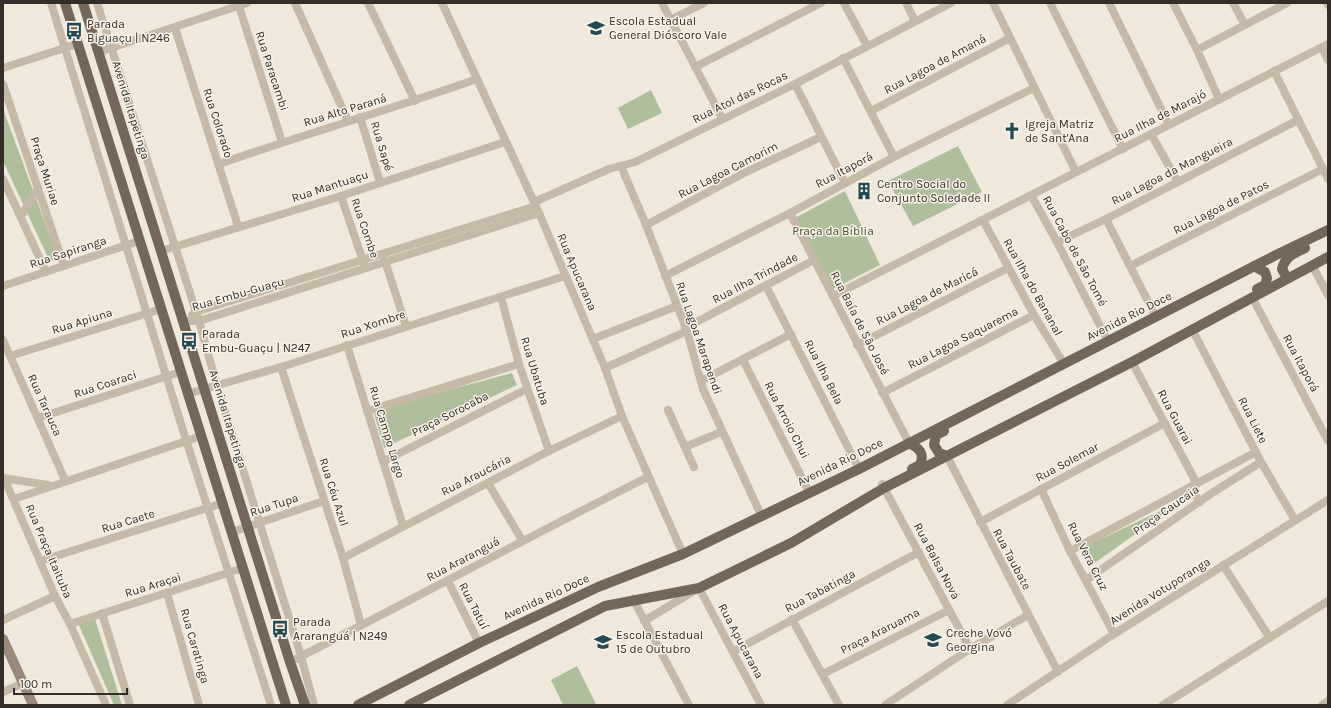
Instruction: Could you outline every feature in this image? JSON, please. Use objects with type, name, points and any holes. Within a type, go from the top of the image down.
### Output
[{"type":"main road","points":[[65,3],[286,705]]},
{"type":"main road","name":"Avenida Itapetinga","points":[[83,3],[290,662],[305,705]]},
{"type":"main road","points":[[123,188],[140,182]]},
{"type":"main road","name":"Avenida Rio Doce","points":[[358,705],[479,643],[598,587],[683,554],[859,469],[1254,266],[1328,230]]},
{"type":"main road","points":[[1287,278],[1282,269],[1284,262],[1289,256],[1328,237]]},
{"type":"main road","points":[[883,486],[947,456],[1132,362],[1328,256]]},
{"type":"main road","points":[[1196,327],[1209,315],[1265,285],[1268,278],[1265,272],[1254,266]]},
{"type":"main road","points":[[166,326],[183,321]]},
{"type":"main road","points":[[947,456],[939,453],[936,449],[934,440],[936,435],[984,411],[997,399]]},
{"type":"main road","points":[[409,705],[605,606],[633,599],[699,588],[791,543],[920,465],[923,459],[921,452],[909,443]]},
{"type":"main road","points":[[3,639],[33,705]]},
{"type":"street","points":[[51,3],[186,440],[230,573],[271,705]]},
{"type":"street","name":"Avenida Itapetinga","points":[[97,3],[174,247],[199,321],[217,386],[301,656],[314,705]]},
{"type":"street","points":[[99,52],[247,3]]},
{"type":"street","points":[[295,3],[348,121]]},
{"type":"street","points":[[368,3],[415,101]]},
{"type":"street","name":"Rua Apucarana","points":[[442,3],[536,207],[605,368],[622,416],[683,554]]},
{"type":"street","points":[[662,3],[722,118]]},
{"type":"street","points":[[670,20],[704,3]]},
{"type":"street","points":[[695,67],[821,3]]},
{"type":"street","points":[[844,3],[867,46]]},
{"type":"street","points":[[906,3],[915,21]]},
{"type":"street","name":"Rua Atol das Rocas","points":[[536,207],[621,166],[635,162],[794,84],[951,3]]},
{"type":"street","points":[[993,3],[1076,172]]},
{"type":"street","points":[[1050,3],[1122,149]]},
{"type":"street","points":[[1109,3],[1169,125]]},
{"type":"street","points":[[1173,3],[1198,50],[1219,99]]},
{"type":"street","points":[[1233,3],[1245,25]]},
{"type":"street","points":[[1198,50],[1287,3]]},
{"type":"street","name":"Rua Paracambi","points":[[239,6],[282,142]]},
{"type":"street","name":"Rua Colorado","points":[[175,28],[238,226]]},
{"type":"street","name":"Rua Lagoa de Amaná","points":[[871,111],[1010,38]]},
{"type":"street","points":[[3,68],[77,44]]},
{"type":"street","points":[[1325,45],[1328,60]]},
{"type":"street","name":"Rua Ilha de Marajó","points":[[833,296],[1325,45]]},
{"type":"street","points":[[843,58],[894,157]]},
{"type":"street","points":[[1274,71],[1328,179]]},
{"type":"street","name":"Rua Alto Paraná","points":[[219,164],[282,142],[415,101],[477,78]]},
{"type":"street","name":"Praça Muriae","points":[[3,84],[64,266]]},
{"type":"street","points":[[794,84],[845,183]]},
{"type":"street","name":"Rua Itaporá","points":[[665,276],[790,213],[894,157],[1034,88]]},
{"type":"street","name":"Rua Sapé","points":[[360,117],[380,182]]},
{"type":"street","name":"Rua Lagoa da Mangueira","points":[[1057,242],[1106,219],[1298,120]]},
{"type":"street","points":[[1151,134],[1178,182]]},
{"type":"street","name":"Rua Lagoa Camorim","points":[[646,225],[748,171],[821,137]]},
{"type":"street","name":"Rua Mantuaçu","points":[[161,251],[238,226],[341,196],[505,142]]},
{"type":"street","name":"Rua Lagoa Marapendi","points":[[621,166],[646,225],[686,329],[702,389],[761,515]]},
{"type":"street","name":"Rua Lagoa de Patos","points":[[1130,266],[1323,169]]},
{"type":"street","points":[[3,179],[46,272]]},
{"type":"street","points":[[21,216],[38,189]]},
{"type":"street","name":"Rua Cabo de São Tomé","points":[[1031,195],[1108,341]]},
{"type":"street","name":"Rua Combe","points":[[341,196],[366,268]]},
{"type":"street","name":"Rua Embu-Guaçu","points":[[183,321],[195,312],[536,207]]},
{"type":"street","name":"Rua Embu-Guaçu","points":[[183,321],[199,321],[385,262],[536,207]]},
{"type":"street","name":"Rua Baía de São José","points":[[790,213],[909,443]]},
{"type":"street","points":[[1106,219],[1156,317]]},
{"type":"street","name":"Rua Ilha do Bananal","points":[[983,220],[1034,315],[1064,364]]},
{"type":"street","name":"Rua Sapiranga","points":[[3,286],[139,241]]},
{"type":"street","points":[[382,254],[406,326]]},
{"type":"street","name":"Rua Ilha Trindade","points":[[605,368],[686,329],[814,260]]},
{"type":"street","points":[[1312,265],[1328,294]]},
{"type":"street","name":"Rua Lagoa de Maricá","points":[[857,345],[1008,268]]},
{"type":"street","name":"Rua Xombre","points":[[187,394],[281,367],[565,276]]},
{"type":"street","name":"Rua Ilha Bela","points":[[766,286],[859,469]]},
{"type":"street","name":"Rua Ubatuba","points":[[501,297],[519,364],[549,451]]},
{"type":"street","name":"Rua Itaporá","points":[[1252,297],[1328,441]]},
{"type":"street","points":[[593,339],[677,306]]},
{"type":"street","name":"Rua Apiuna","points":[[10,356],[161,309]]},
{"type":"street","name":"Rua Lagoa Saquarema","points":[[882,393],[1034,315]]},
{"type":"street","name":"Rua Liete","points":[[1196,327],[1261,462],[1294,520]]},
{"type":"street","points":[[701,381],[791,334]]},
{"type":"street","name":"Rua Tarauca","points":[[3,340],[65,480]]},
{"type":"street","name":"Rua Campo Largo","points":[[348,345],[403,526]]},
{"type":"street","name":"Rua Arroio Chui","points":[[743,360],[809,492]]},
{"type":"street","name":"Rua Guarai","points":[[1132,362],[1197,484]]},
{"type":"street","name":"Praça Sorocaba","points":[[368,411],[519,364]]},
{"type":"street","name":"Rua Céu Azul","points":[[281,367],[343,558],[362,625]]},
{"type":"street","name":"Rua Coaraci","points":[[38,418],[180,372]]},
{"type":"street","name":"Praça Sorocaba","points":[[384,461],[527,389]]},
{"type":"street","points":[[668,410],[694,467]]},
{"type":"street","name":"Rua Araucária","points":[[343,558],[549,451],[622,416]]},
{"type":"street","name":"Rua Solemar","points":[[980,522],[1165,424]]},
{"type":"street","points":[[685,447],[721,432]]},
{"type":"street","name":"Rua Praça Itaituba","points":[[106,705],[70,624],[55,596],[14,498],[201,436]]},
{"type":"street","name":"Praça Caucaia","points":[[1070,551],[1256,452]]},
{"type":"street","name":"Rua Taubate","points":[[947,456],[1058,672]]},
{"type":"street","name":"Praça Caucaia","points":[[1086,580],[1212,493],[1261,462]]},
{"type":"street","name":"Rua Araranguá","points":[[290,662],[448,581],[522,540],[648,477]]},
{"type":"street","points":[[4,478],[49,486]]},
{"type":"street","points":[[4,478],[14,498]]},
{"type":"street","points":[[488,483],[522,540]]},
{"type":"street","points":[[1197,484],[1212,493]]},
{"type":"street","points":[[1197,484],[1200,502]]},
{"type":"street","name":"Rua Balsa Nova","points":[[883,486],[970,649]]},
{"type":"street","name":"Rua Vera Cruz","points":[[1041,490],[1070,551],[1114,634]]},
{"type":"street","name":"Avenida Votuporanga","points":[[1007,705],[1114,634],[1328,500]]},
{"type":"street","name":"Rua Tupa","points":[[232,532],[324,501]]},
{"type":"street","name":"Rua Caete","points":[[40,561],[223,503]]},
{"type":"street","name":"Rua Tabatinga","points":[[734,651],[919,552]]},
{"type":"street","points":[[1223,565],[1270,638]]},
{"type":"street","name":"Rua Araçai","points":[[70,624],[243,568]]},
{"type":"street","name":"Rua Tatuí","points":[[448,581],[479,643]]},
{"type":"street","points":[[644,621],[699,588]]},
{"type":"street","name":"Rua Apucarana","points":[[699,588],[734,651],[761,705]]},
{"type":"street","name":"Rua Caratinga","points":[[167,593],[199,705]]},
{"type":"street","points":[[3,620],[55,596]]},
{"type":"street","points":[[633,599],[689,705]]},
{"type":"street","points":[[1163,705],[1328,601]]},
{"type":"street","name":"Praça Araruama","points":[[823,674],[949,610]]},
{"type":"street","points":[[102,613],[130,705]]},
{"type":"street","points":[[885,705],[970,649],[1028,614]]},
{"type":"street","points":[[792,619],[839,705]]},
{"type":"street","points":[[3,692],[23,683]]},
{"type":"street","points":[[1322,705],[1328,701]]},
{"type":"green space","points":[[651,90],[662,113],[628,129],[618,108]]},
{"type":"green space","points":[[3,109],[58,258],[50,262],[3,161]]},
{"type":"green space","points":[[958,146],[982,192],[913,226],[888,181]]},
{"type":"green space","name":"Praça da Bíblia","points":[[845,191],[880,265],[833,289],[795,218]]},
{"type":"green space","points":[[512,373],[517,385],[384,448],[373,410]]},
{"type":"green space","points":[[1183,500],[1089,567],[1080,549]]},
{"type":"green space","points":[[95,619],[122,705],[114,705],[78,623]]},
{"type":"green space","points":[[577,666],[596,704],[594,705],[563,705],[551,680]]},
{"type":"place","name":"Escola Estadual General Dióscoro Vale","points":[[596,28]]},
{"type":"place","name":"Parada Biguaçu | N246","points":[[74,31]]},
{"type":"place","name":"Igreja Matriz de Sant'Ana","points":[[1012,131]]},
{"type":"place","name":"Centro Social do Conjunto Soledade II","points":[[864,191]]},
{"type":"place","name":"Parada Embu-Guaçu | N247","points":[[189,341]]},
{"type":"place","name":"Parada Araranguá | N249","points":[[280,629]]},
{"type":"place","name":"Creche Vovó Georgina","points":[[933,640]]},
{"type":"place","name":"Escola Estadual 15 de Outubro","points":[[603,642]]}]
